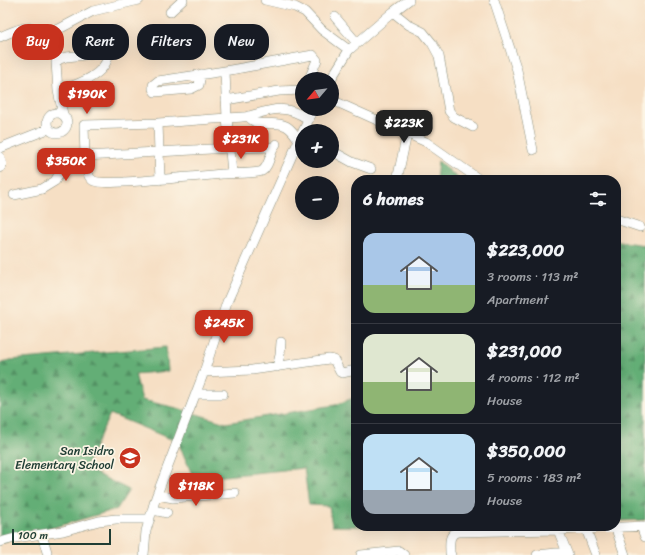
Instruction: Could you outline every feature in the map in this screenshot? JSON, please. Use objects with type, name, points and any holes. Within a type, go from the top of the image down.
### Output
[{"type":"street","points":[[0,37],[16,30],[33,27],[46,30],[59,29],[93,11],[138,0]]},
{"type":"street","points":[[170,12],[183,0]]},
{"type":"street","points":[[265,0],[295,7],[305,12],[322,30],[349,50]]},
{"type":"street","points":[[335,72],[349,50],[409,0]]},
{"type":"street","points":[[494,0],[517,70],[533,150]]},
{"type":"street","points":[[393,12],[409,25],[423,32],[432,42],[440,56],[449,111],[454,117],[473,127]]},
{"type":"street","points":[[335,17],[357,43]]},
{"type":"street","points":[[58,91],[82,83],[91,78],[108,60],[108,55],[106,52],[60,59],[56,62],[58,91],[63,114],[67,119],[68,126],[65,131],[59,134],[53,133],[48,129],[47,122],[50,116],[56,113],[63,114]]},
{"type":"street","points":[[201,74],[313,55],[318,60],[312,72]]},
{"type":"street","points":[[225,71],[227,118],[232,173]]},
{"type":"street","points":[[226,100],[295,91]]},
{"type":"street","points":[[339,103],[426,142],[473,175]]},
{"type":"street","points":[[68,126],[158,123],[227,118],[248,116],[270,110],[287,110],[301,114],[308,119]]},
{"type":"street","points":[[248,116],[255,123],[285,126],[295,132]]},
{"type":"street","points":[[306,124],[310,116]]},
{"type":"street","points":[[158,123],[160,180]]},
{"type":"street","points":[[14,195],[42,189],[55,181],[62,169],[71,162],[86,156],[276,145],[265,168],[262,171],[160,180],[94,182],[90,179],[88,173],[86,156],[84,125]]},
{"type":"street","points":[[0,148],[48,129]]},
{"type":"street","points":[[399,175],[407,134]]},
{"type":"street","points":[[144,555],[146,531],[152,510],[204,372],[227,302],[295,150]]},
{"type":"street","points":[[339,155],[352,162],[371,169]]},
{"type":"street","points":[[0,157],[2,165],[0,168]]},
{"type":"street","points":[[621,221],[640,227]]},
{"type":"street","points":[[277,366],[281,342]]},
{"type":"street","points":[[204,372],[252,370],[329,359],[334,360],[340,372],[351,371]]},
{"type":"street","points":[[196,394],[223,394]]},
{"type":"street","points":[[157,495],[173,498],[235,493]]},
{"type":"street","points":[[152,510],[167,513]]},
{"type":"street","points":[[0,542],[15,538],[62,531],[99,521],[116,519],[150,519]]},
{"type":"street","points":[[621,526],[643,526],[645,537]]},
{"type":"street","points":[[451,555],[450,537],[452,534],[457,532],[508,531]]},
{"type":"street","points":[[537,555],[567,553],[558,531]]},
{"type":"street","points":[[587,531],[596,555]]},
{"type":"street","points":[[617,531],[625,555]]},
{"type":"street","points":[[42,535],[47,552]]},
{"type":"street","points":[[361,555],[399,551],[404,555]]},
{"type":"green space","points":[[438,161],[454,175],[437,175]]},
{"type":"green space","points":[[621,242],[645,245],[645,520],[621,521]]},
{"type":"green space","points":[[166,347],[168,371],[135,374],[142,400],[177,408],[226,423],[335,405],[351,399],[351,526],[332,526],[329,506],[309,505],[304,468],[194,479],[178,442],[110,414],[85,468],[129,490],[117,509],[0,543],[0,364],[10,360]]},
{"type":"place","name":"San Isidro Elementary School","points":[[130,458]]}]
